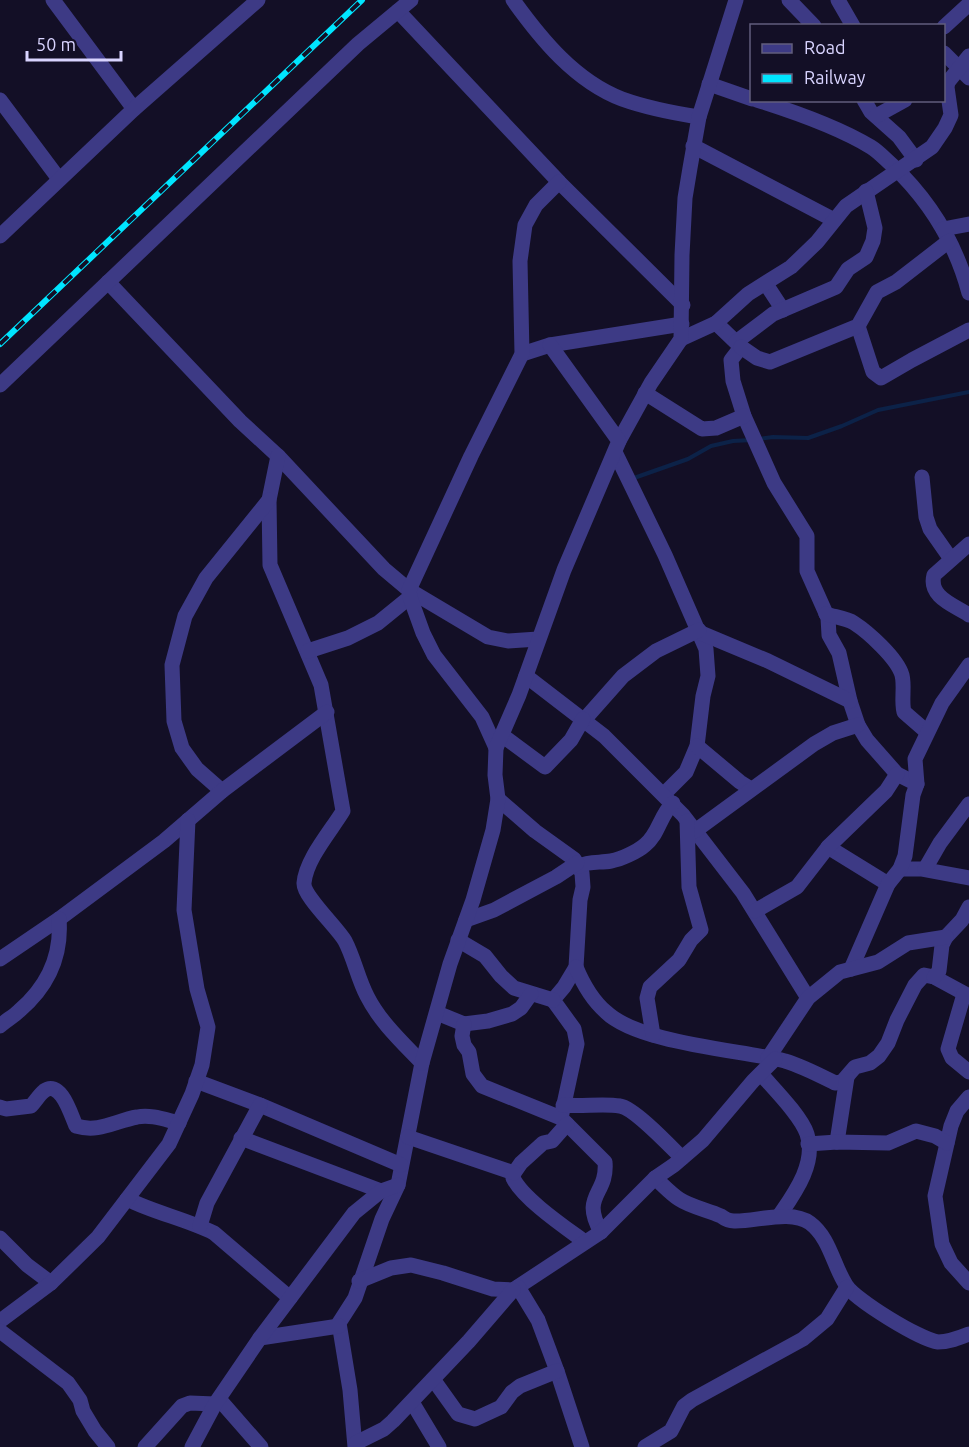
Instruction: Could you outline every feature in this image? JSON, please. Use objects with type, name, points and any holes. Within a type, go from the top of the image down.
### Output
[{"type":"street","points":[[0,236],[135,109],[258,0]]},
{"type":"street","points":[[0,385],[358,44],[411,0]]},
{"type":"street","points":[[513,0],[541,39],[588,81],[622,99],[655,110],[699,117]]},
{"type":"street","points":[[736,0],[699,117],[693,146],[682,255],[682,332],[645,393],[617,447],[564,570],[500,742],[495,775],[498,799],[493,830],[422,1064],[398,1185],[359,1281],[355,1298],[339,1326],[350,1390],[356,1445],[384,1429],[412,1402],[515,1288],[601,1232],[655,1178],[704,1140],[761,1074],[808,998],[840,972],[878,962],[908,943],[946,937]]},
{"type":"street","points":[[789,0],[812,24]]},
{"type":"street","points":[[838,0],[852,24]]},
{"type":"street","points":[[58,2],[135,109]]},
{"type":"street","points":[[945,26],[969,3]]},
{"type":"street","points":[[398,11],[559,182],[683,305]]},
{"type":"street","points":[[522,354],[550,345],[682,332],[716,323],[748,294],[802,259],[846,206],[932,147],[951,115],[946,84],[966,67],[945,54]]},
{"type":"street","points":[[709,84],[750,98]]},
{"type":"street","points":[[0,100],[59,179]]},
{"type":"street","points":[[763,102],[791,111],[873,148],[936,215],[966,279],[969,293]]},
{"type":"street","points":[[866,102],[876,116],[899,137],[916,159]]},
{"type":"street","points":[[876,116],[901,102]]},
{"type":"street","points":[[693,146],[834,220]]},
{"type":"street","points":[[308,651],[348,638],[378,623],[409,594],[471,456],[522,354],[520,261],[525,225],[536,205],[559,182]]},
{"type":"street","points":[[866,191],[875,228],[873,241],[866,257],[848,269],[836,287],[764,319],[739,345],[730,365],[744,416],[774,483],[807,536],[807,571],[826,614],[829,635],[839,653],[858,725],[867,740],[897,774],[917,784]]},
{"type":"street","points":[[716,323],[757,358],[770,362],[858,326],[877,292],[896,282],[946,235],[969,224]]},
{"type":"street","points":[[108,282],[240,422],[278,456],[409,594],[488,637],[507,641],[538,639]]},
{"type":"street","points":[[766,284],[783,310]]},
{"type":"street","points":[[858,326],[873,372],[881,378],[969,330]]},
{"type":"street","points":[[466,920],[494,910],[578,865],[613,860],[644,846],[658,829],[668,799],[686,772],[698,746],[703,696],[708,676],[706,649],[700,632],[617,447],[550,345]]},
{"type":"street","points":[[645,393],[702,429],[716,428],[744,416]]},
{"type":"street","points":[[278,456],[269,500],[270,566],[321,685],[343,811],[311,861],[303,885],[306,894],[322,910],[345,941],[368,998],[387,1026],[422,1064]]},
{"type":"street","points":[[922,477],[926,517],[930,530],[951,558]]},
{"type":"street","points":[[222,791],[197,770],[182,748],[174,722],[172,666],[185,616],[206,578],[269,500]]},
{"type":"street","points":[[969,544],[934,575],[933,587],[936,593],[969,615]]},
{"type":"street","points":[[409,594],[423,633],[434,655],[500,742],[545,767],[571,740],[584,720],[623,676],[656,651],[700,632],[768,661],[850,701]]},
{"type":"street","points":[[826,614],[851,621],[893,658],[901,673],[904,712],[927,732]]},
{"type":"street","points":[[850,969],[888,884],[900,869],[905,856],[917,784],[915,759],[942,704],[969,665]]},
{"type":"street","points":[[526,676],[604,736],[668,799],[743,893],[808,998]]},
{"type":"street","points":[[0,959],[59,919],[164,841],[222,791],[327,712]]},
{"type":"street","points":[[691,826],[752,789],[814,744],[833,733],[858,725]]},
{"type":"street","points":[[698,746],[740,782],[752,789]]},
{"type":"street","points":[[755,911],[798,887],[828,847],[886,791],[897,774]]},
{"type":"street","points":[[498,799],[578,865],[582,873],[583,887],[580,900],[576,967],[553,1000]]},
{"type":"street","points":[[925,869],[940,843],[969,804]]},
{"type":"street","points":[[0,1321],[51,1283],[98,1237],[169,1144],[196,1081],[206,1046],[208,1027],[197,989],[184,910],[188,820]]},
{"type":"street","points":[[653,1035],[647,998],[650,987],[679,960],[691,940],[701,930],[688,887],[691,826]]},
{"type":"street","points":[[828,847],[888,884]]},
{"type":"street","points":[[900,869],[925,869],[969,879]]},
{"type":"street","points":[[934,977],[939,971],[942,945],[946,937],[962,920],[969,907]]},
{"type":"street","points":[[0,1026],[41,989],[49,975],[56,957],[60,933],[59,919]]},
{"type":"street","points":[[458,940],[485,956],[514,988],[553,1000],[574,1029],[577,1044],[564,1116],[552,1141],[541,1145],[521,1163],[514,1173],[515,1183],[533,1201],[585,1242]]},
{"type":"street","points":[[576,967],[589,993],[606,1013],[627,1027],[653,1035],[772,1058],[797,1065],[836,1083],[842,1082],[855,1067],[870,1063],[879,1056],[888,1043],[915,985],[924,975],[934,977],[966,995],[948,1049],[952,1058],[969,1072]]},
{"type":"street","points":[[437,1013],[465,1024],[502,1018],[521,1008],[531,994]]},
{"type":"street","points":[[465,1024],[462,1036],[469,1052],[473,1074],[482,1086],[564,1116],[605,1162],[604,1180],[592,1208],[593,1217],[601,1232]]},
{"type":"street","points":[[761,1074],[792,1111],[807,1134],[809,1157],[803,1176],[779,1216]]},
{"type":"street","points":[[837,1142],[847,1077]]},
{"type":"street","points":[[196,1081],[260,1105],[401,1165]]},
{"type":"street","points":[[0,1107],[6,1109],[31,1106],[44,1091],[51,1089],[58,1090],[64,1098],[76,1126],[88,1130],[110,1126],[135,1117],[148,1116],[179,1123]]},
{"type":"street","points":[[969,1097],[957,1111],[935,1196],[942,1245],[951,1263],[969,1283]]},
{"type":"street","points":[[200,1226],[207,1203],[260,1105]]},
{"type":"street","points":[[564,1116],[580,1107],[622,1106],[636,1114],[682,1158]]},
{"type":"street","points":[[808,1144],[888,1143],[916,1131],[935,1136],[947,1143]]},
{"type":"street","points":[[408,1137],[514,1173]]},
{"type":"street","points":[[241,1138],[381,1191]]},
{"type":"street","points":[[655,1178],[680,1200],[731,1221],[779,1216],[808,1221],[818,1230],[847,1287],[856,1297],[919,1335],[937,1342],[955,1340],[969,1334]]},
{"type":"street","points":[[192,1447],[217,1402],[260,1338],[354,1213],[381,1191],[398,1185]]},
{"type":"street","points":[[127,1199],[151,1211],[200,1226],[214,1233],[290,1298]]},
{"type":"street","points":[[0,1238],[27,1265],[51,1283]]},
{"type":"street","points":[[359,1281],[391,1268],[411,1265],[492,1289],[515,1288]]},
{"type":"street","points":[[645,1447],[671,1431],[684,1406],[692,1400],[792,1347],[818,1328],[827,1319],[847,1287]]},
{"type":"street","points":[[515,1288],[538,1320],[582,1447]]},
{"type":"street","points":[[260,1338],[339,1326]]},
{"type":"street","points":[[0,1331],[68,1383],[80,1400],[83,1411],[95,1431],[108,1447]]},
{"type":"street","points":[[433,1379],[458,1414],[475,1419],[501,1407],[519,1386],[557,1371]]},
{"type":"street","points":[[145,1447],[182,1407],[190,1403],[217,1402],[261,1447]]},
{"type":"street","points":[[412,1402],[439,1447]]},
{"type":"waterway","points":[[759,439],[808,438],[878,410],[969,392]]},
{"type":"waterway","points":[[634,478],[688,459],[711,446],[752,440]]},
{"type":"railway","points":[[0,344],[362,0]]}]
